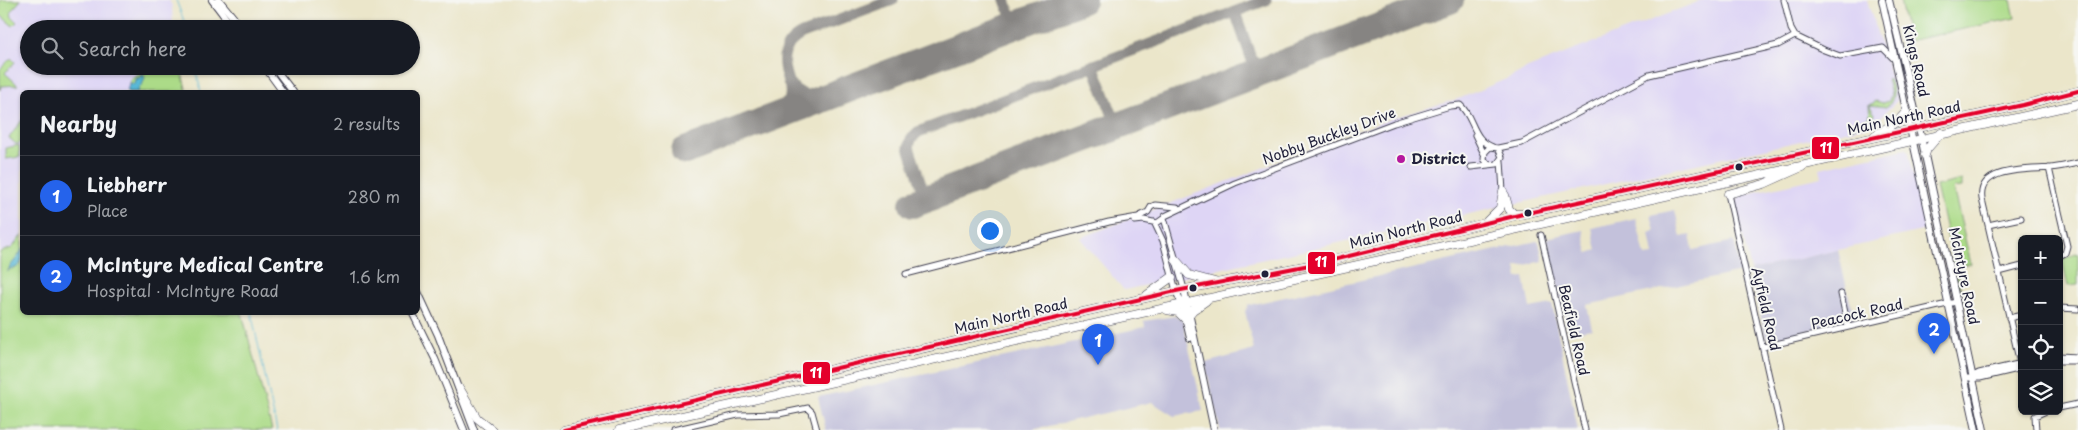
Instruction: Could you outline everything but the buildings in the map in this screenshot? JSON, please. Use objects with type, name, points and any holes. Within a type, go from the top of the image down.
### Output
[{"type":"highway","name":"Main North Road","points":[[564,430],[1180,290],[1338,260],[1523,214],[1910,130],[2078,91]]},
{"type":"highway","name":"Main North Road","points":[[619,430],[1815,161],[2078,104]]},
{"type":"highway","points":[[1869,138],[1898,121],[1906,112]]},
{"type":"highway","points":[[1925,155],[1927,149],[1942,133]]},
{"type":"highway","points":[[1728,194],[1764,184],[1815,161]]},
{"type":"highway","points":[[1503,190],[1509,209],[1514,214],[1523,214]]},
{"type":"highway","points":[[1483,224],[1500,208],[1503,190]]},
{"type":"highway","points":[[1176,259],[1189,275],[1218,282]]},
{"type":"highway","points":[[1141,299],[1172,277]]},
{"type":"highway","points":[[1159,310],[1178,312],[1187,318],[1193,310],[1212,298]]},
{"type":"highway","points":[[460,389],[477,418],[492,430]]},
{"type":"main road","points":[[212,0],[227,20]]},
{"type":"main road","points":[[219,0],[236,20]]},
{"type":"main road","name":"Kings Road","points":[[1882,0],[1912,140]]},
{"type":"main road","name":"Kings Road","points":[[1889,0],[1919,128]]},
{"type":"main road","points":[[271,75],[282,90]]},
{"type":"main road","points":[[280,75],[291,90]]},
{"type":"main road","name":"McIntyre Road","points":[[1919,128],[1956,302],[1976,430]]},
{"type":"main road","name":"McIntyre Road","points":[[1912,140],[1949,304],[1984,430]]},
{"type":"main road","points":[[1931,223],[1935,221],[1936,205]]},
{"type":"main road","points":[[1180,290],[1214,430]]},
{"type":"main road","points":[[420,296],[460,389],[474,430]]},
{"type":"main road","points":[[413,315],[438,366],[464,430]]},
{"type":"street","points":[[1784,0],[1791,29],[1795,36],[1806,42],[1840,56],[1884,48],[1895,60]]},
{"type":"street","points":[[1522,142],[1488,148],[1484,155],[1471,167],[1495,165],[1506,152],[1522,142],[1649,75],[1778,45],[1795,36]]},
{"type":"street","name":"Nobby Buckley Drive","points":[[1165,217],[1182,207],[1254,176],[1394,123],[1450,106],[1457,105],[1464,108],[1484,155]]},
{"type":"street","name":"Nobby Buckley Drive","points":[[1474,130],[1482,141],[1495,148]]},
{"type":"street","points":[[1495,148],[1502,154],[1503,190]]},
{"type":"street","points":[[1484,155],[1496,171],[1503,190]]},
{"type":"street","points":[[2018,353],[1988,225],[1982,195],[1983,187],[1986,181],[1995,175],[2078,163]]},
{"type":"street","points":[[2049,168],[2067,246],[2063,254]]},
{"type":"street","name":"Ayfield Road","points":[[1728,194],[1781,430]]},
{"type":"street","points":[[906,274],[1138,217],[1148,212],[1153,206],[1161,206],[1165,212],[1176,259],[1180,290]]},
{"type":"street","name":"Nobby Buckley Drive","points":[[1161,206],[1182,207]]},
{"type":"street","points":[[1148,212],[1148,216],[1163,241],[1172,277],[1180,290]]},
{"type":"street","points":[[1122,220],[1160,222],[1165,217]]},
{"type":"street","points":[[1988,225],[2020,218]]},
{"type":"street","name":"Beafield Road","points":[[1541,235],[1585,430]]},
{"type":"street","points":[[1999,272],[2018,267]]},
{"type":"street","points":[[1841,294],[1848,327]]},
{"type":"street","name":"Peacock Road","points":[[1763,347],[1956,302]]},
{"type":"street","points":[[2063,308],[2078,309]]},
{"type":"street","points":[[2009,318],[2018,316]]},
{"type":"street","points":[[2063,356],[2078,357]]},
{"type":"street","points":[[2063,361],[2078,361]]},
{"type":"street","points":[[1969,377],[1979,372],[2018,366]]},
{"type":"street","points":[[2063,407],[2078,404]]},
{"type":"street","points":[[673,430],[738,415],[771,414],[808,408],[812,412],[817,430]]},
{"type":"street","points":[[2036,430],[2035,416],[2037,415]]},
{"type":"shaded area","points":[[0,0],[169,0],[172,6],[173,20],[20,20],[20,75],[144,75],[130,90],[20,90],[20,239],[12,248],[0,252]]},
{"type":"shaded area","points":[[1703,0],[1867,0],[1898,100],[1873,125],[1124,290],[1080,238],[1390,119],[1461,98],[1528,68]]},
{"type":"shaded area","points":[[1908,150],[1926,230],[1751,270],[1736,207],[1736,202],[1741,195],[1822,177],[1820,168]]},
{"type":"shaded area","points":[[1675,210],[1681,237],[1690,235],[1693,250],[1734,241],[1741,272],[1587,305],[1592,329],[1568,333],[1547,238],[1583,230],[1588,253],[1597,250],[1592,228],[1636,218],[1645,256],[1653,255],[1649,233],[1655,231],[1651,215]]},
{"type":"shaded area","points":[[1539,242],[1543,261],[1516,267],[1518,278],[1524,277],[1530,308],[1552,304],[1578,430],[1220,430],[1205,363],[1254,350],[1245,311],[1249,305]]},
{"type":"shaded area","points":[[1838,250],[1854,319],[1770,340],[1765,336],[1751,270]]},
{"type":"shaded area","points":[[1175,316],[1183,321],[1203,411],[1174,416],[1152,402],[1032,430],[826,430],[818,397],[1145,327],[1144,321]]},
{"type":"green space","points":[[0,0],[21,0],[11,11],[12,17],[17,22],[13,26],[0,15]]},
{"type":"green space","points":[[1900,0],[2011,0],[2015,18],[1908,41]]},
{"type":"green space","points":[[11,58],[15,62],[5,73],[18,85],[1,86],[0,90],[0,69]]},
{"type":"green space","points":[[182,75],[186,90],[130,90],[141,78],[136,78],[138,81],[129,83],[134,76]]},
{"type":"green space","points":[[1887,79],[1889,79],[1893,91],[1892,101],[1886,107],[1870,105],[1876,101],[1883,103],[1889,101],[1891,94]]},
{"type":"green space","points":[[1869,105],[1875,114],[1873,120],[1850,128],[1854,123],[1870,117]]},
{"type":"green space","points":[[20,123],[20,143],[16,144],[9,138]]},
{"type":"green space","points":[[19,145],[20,157],[6,159],[6,148]]},
{"type":"green space","points":[[1962,180],[1962,187],[1953,188],[1971,264],[1957,265],[1963,305],[1936,186]]},
{"type":"green space","points":[[20,238],[20,315],[243,315],[272,430],[0,430],[0,252],[12,248]]},
{"type":"green space","points":[[2078,253],[2078,285],[2068,286],[2063,260]]},
{"type":"water","points":[[142,75],[145,77],[138,90],[127,90],[129,83],[134,84],[135,79],[137,80],[136,78],[141,78]]},
{"type":"water","points":[[20,253],[20,265],[14,269],[9,269]]},
{"type":"waterway","points":[[176,0],[184,20]]},
{"type":"waterway","points":[[197,75],[201,90]]},
{"type":"waterway","points":[[252,315],[277,430]]},
{"type":"taxiway","points":[[794,98],[787,80],[784,63],[787,47],[793,40],[802,34],[893,0]]},
{"type":"taxiway","points":[[964,45],[1008,26],[1011,16],[1005,0]]},
{"type":"taxiway","points":[[926,199],[909,147],[911,139],[918,132],[1266,0]]},
{"type":"taxiway","points":[[1010,12],[1015,17],[1029,19],[1037,18],[1067,6]]},
{"type":"taxiway","points":[[1228,84],[1248,76],[1254,66],[1235,12]]},
{"type":"taxiway","points":[[1253,60],[1265,67],[1288,61]]},
{"type":"taxiway","points":[[1093,65],[1117,126]]},
{"type":"taxiway","points":[[790,84],[798,91],[815,97],[833,94],[861,84]]},
{"type":"taxiway","points":[[740,129],[766,121],[781,112],[787,106],[790,98],[790,89]]},
{"type":"taxiway","points":[[921,185],[925,190],[936,193],[964,184]]},
{"type":"runway","points":[[685,151],[1082,0]]},
{"type":"runway","points":[[913,204],[1450,0]]},
{"type":"transit line","name":"11","points":[[564,430],[1176,291],[1320,263],[1523,214],[2023,105],[2078,91]]},
{"type":"place","name":"District","points":[[1401,159]]},
{"type":"place","name":"McIntyre Medical Centre","points":[[1934,354]]},
{"type":"place","name":"Liebherr","points":[[1098,365]]}]
